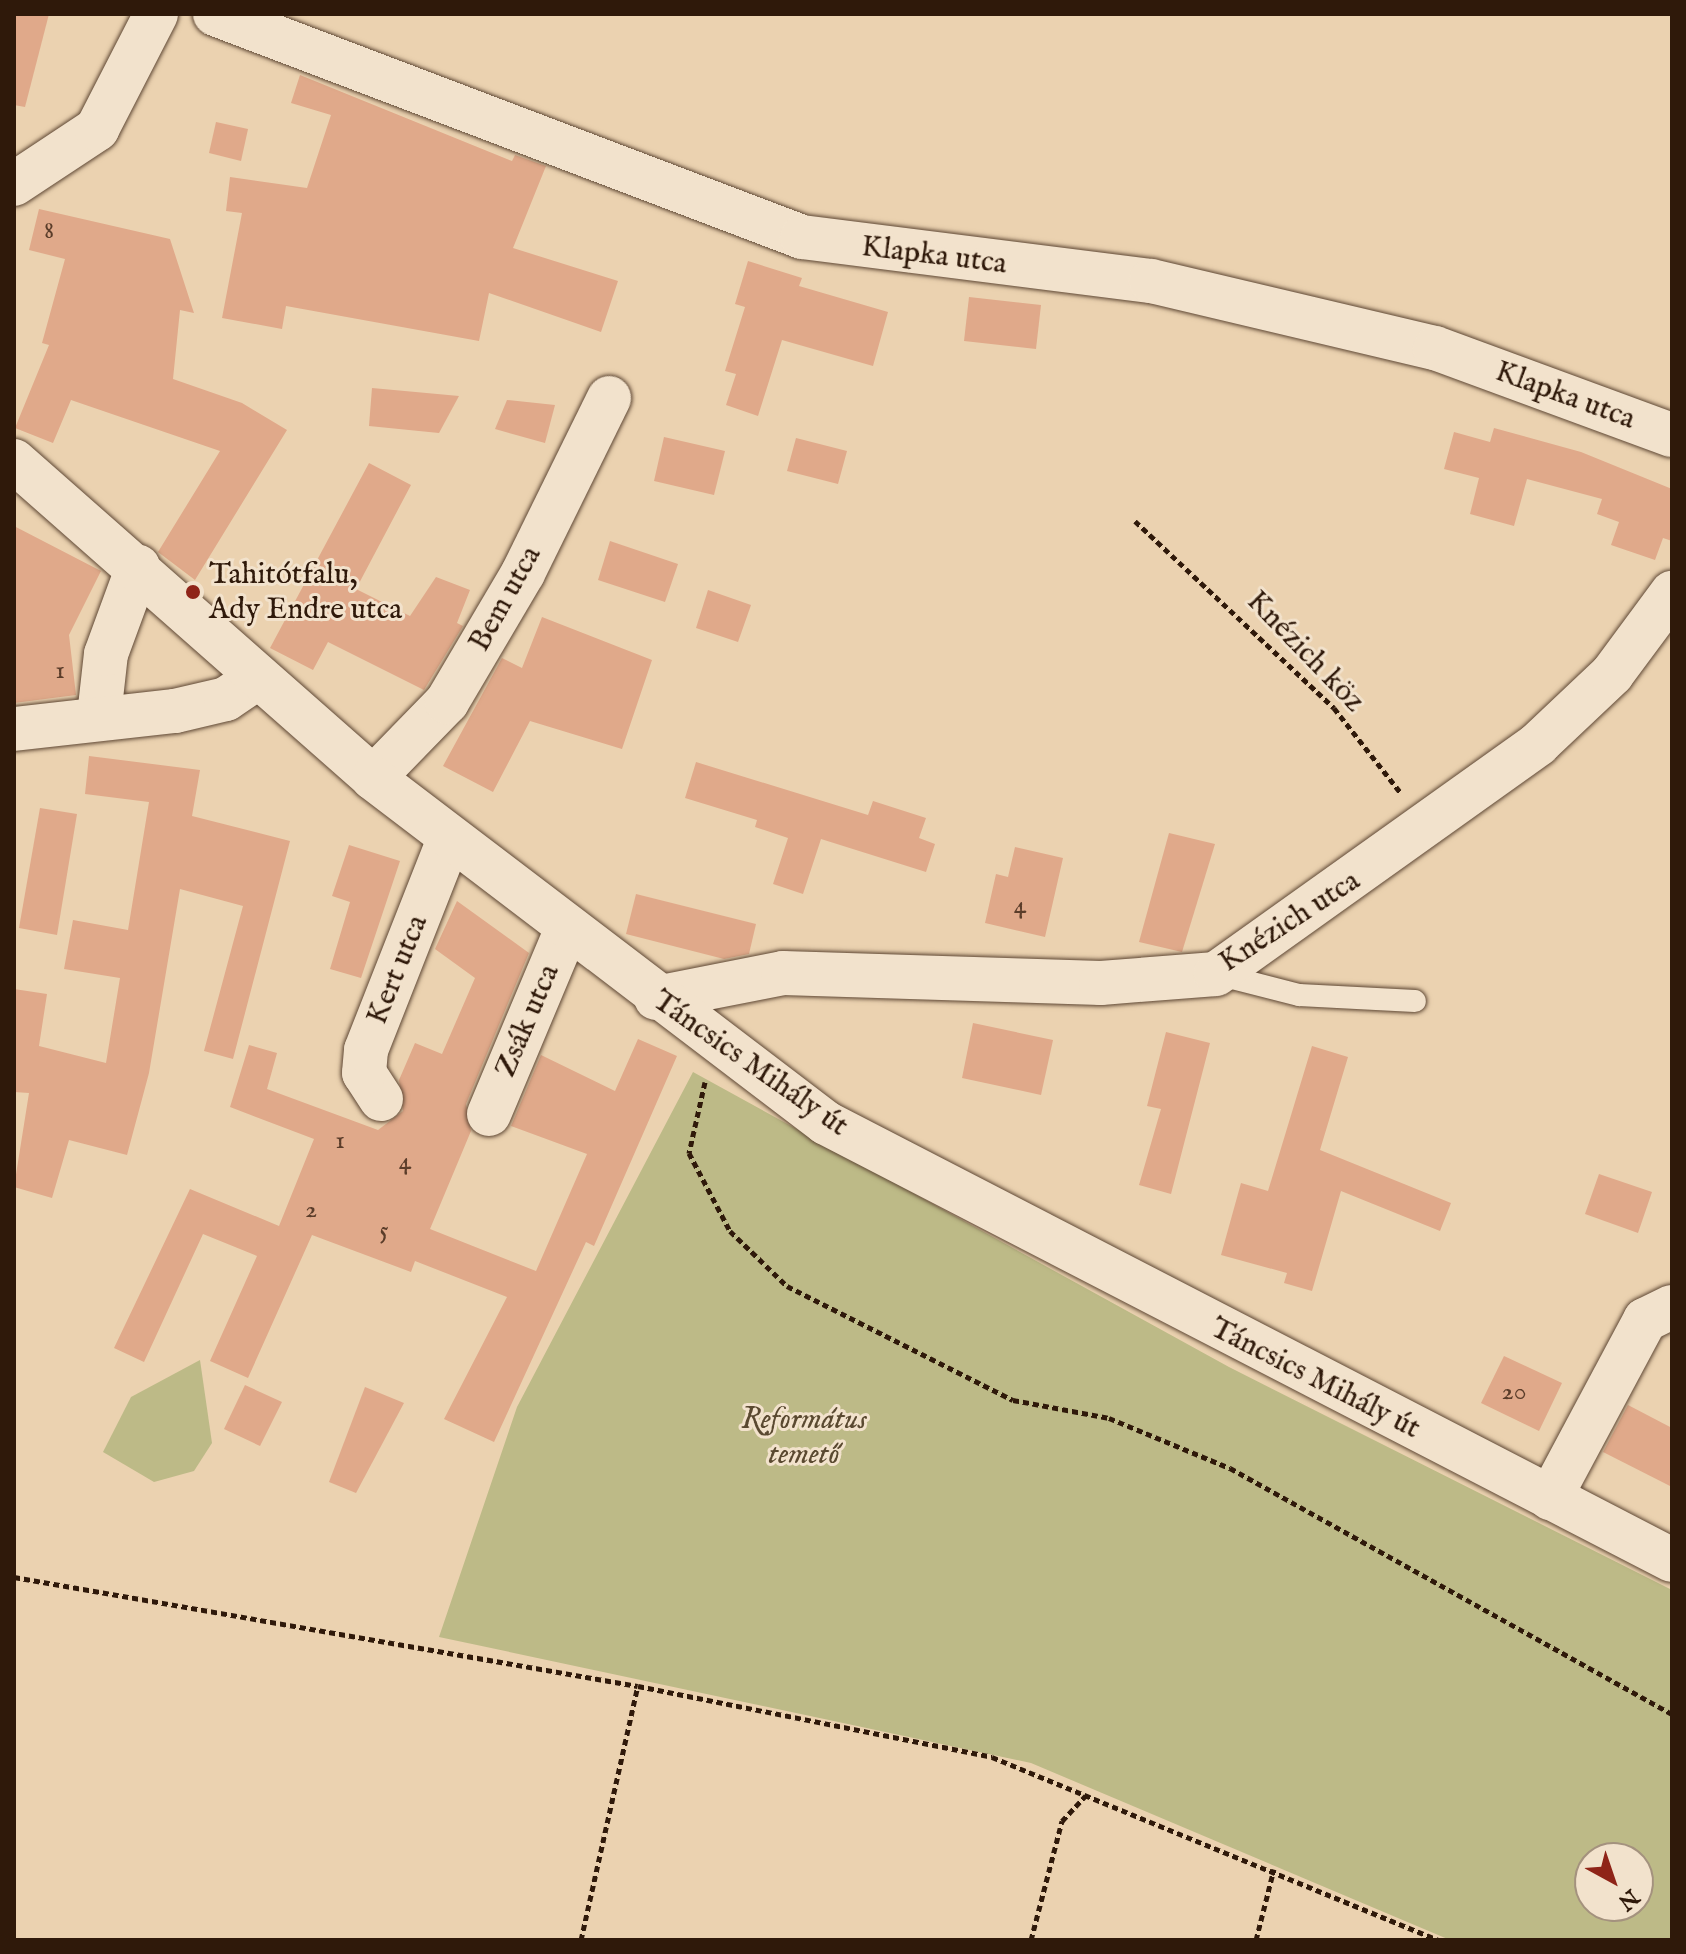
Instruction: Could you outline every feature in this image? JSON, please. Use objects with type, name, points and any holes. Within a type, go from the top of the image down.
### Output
[{"type":"street","points":[[14,184],[97,129],[156,14]]},
{"type":"street","name":"Klapka utca","points":[[215,14],[802,237],[1151,281],[1435,348],[1672,435]]},
{"type":"street","name":"Bem utca","points":[[373,778],[447,702],[523,573],[609,398]]},
{"type":"street","name":"Táncsics Mihály út","points":[[14,461],[138,567],[256,679],[373,778],[656,998],[826,1123],[1672,1560]]},
{"type":"street","points":[[99,716],[106,654],[138,567]]},
{"type":"street","name":"Knézich utca","points":[[656,998],[783,973],[1101,983],[1216,974],[1428,828],[1538,744],[1612,674],[1672,593]]},
{"type":"street","points":[[14,729],[226,699],[256,679]]},
{"type":"street","name":"Kert utca","points":[[381,1099],[364,1073],[366,1050],[449,839]]},
{"type":"street","name":"Zsák utca","points":[[489,1114],[567,928]]},
{"type":"street","points":[[1550,1498],[1645,1320],[1672,1307]]},
{"type":"lane","points":[[1216,974],[1299,995],[1415,1001]]},
{"type":"path","name":"Knézich köz","points":[[1135,521],[1334,708],[1428,828]]},
{"type":"path","points":[[714,1042],[689,1153],[730,1231],[787,1286],[1013,1400],[1109,1418],[1230,1468],[1672,1714]]},
{"type":"path","points":[[14,1577],[638,1686],[992,1757],[1274,1869],[1438,1940]]},
{"type":"path","points":[[581,1940],[638,1686]]},
{"type":"path","points":[[1031,1940],[1062,1821],[1086,1795]]},
{"type":"path","points":[[1256,1940],[1274,1869]]},
{"type":"green space","name":"Református temető","points":[[693,1072],[1229,1367],[1672,1590],[1672,1940],[1450,1940],[1031,1763],[439,1637],[517,1407]]},
{"type":"green space","points":[[200,1360],[212,1443],[194,1471],[154,1482],[103,1452],[131,1397]]},
{"type":"building","points":[[14,14],[49,14],[25,107],[14,105]]},
{"type":"building","points":[[300,75],[512,161],[515,155],[546,166],[513,248],[618,281],[601,332],[489,293],[479,341],[286,306],[282,329],[222,318],[242,213],[226,211],[230,177],[307,188],[331,115],[291,103]]},
{"type":"building","points":[[216,122],[248,129],[241,161],[209,153]]},
{"type":"building","points":[[39,209],[170,239],[194,313],[180,310],[173,379],[242,403],[287,430],[195,580],[158,552],[220,451],[71,400],[53,443],[15,428],[49,345],[42,343],[65,259],[29,250]]},
{"type":"building","points":[[748,261],[802,278],[799,286],[888,312],[873,366],[782,340],[758,416],[726,405],[736,374],[725,371],[745,307],[735,304]]},
{"type":"building","points":[[969,297],[1041,305],[1036,349],[964,341]]},
{"type":"building","points":[[372,388],[459,396],[439,433],[369,426]]},
{"type":"building","points":[[507,400],[555,405],[545,443],[495,429]]},
{"type":"building","points":[[1494,428],[1581,452],[1672,489],[1672,541],[1663,538],[1655,560],[1611,545],[1619,522],[1597,514],[1602,499],[1527,479],[1514,526],[1470,514],[1479,478],[1444,469],[1454,432],[1490,442]]},
{"type":"building","points":[[664,437],[725,451],[714,495],[654,481]]},
{"type":"building","points":[[796,438],[847,451],[838,484],[787,471]]},
{"type":"building","points":[[369,463],[411,485],[356,589],[410,616],[436,577],[470,590],[457,623],[463,626],[424,690],[328,642],[313,670],[270,648]]},
{"type":"building","points":[[14,526],[101,571],[69,635],[76,695],[14,703]]},
{"type":"building","points":[[610,541],[678,564],[665,602],[598,580]]},
{"type":"building","points":[[708,590],[751,605],[738,642],[696,628]]},
{"type":"building","points":[[542,617],[652,660],[622,749],[530,721],[493,792],[443,766],[502,658],[522,668]]},
{"type":"building","points":[[89,756],[200,770],[192,816],[290,841],[233,1059],[204,1051],[243,906],[180,889],[149,1073],[127,1155],[69,1140],[52,1198],[14,1187],[29,1093],[14,1092],[14,989],[47,994],[39,1046],[106,1063],[120,978],[64,969],[73,920],[128,930],[149,802],[85,794]]},
{"type":"building","points":[[696,762],[868,815],[873,801],[926,818],[919,838],[935,844],[926,872],[821,839],[803,894],[773,884],[788,838],[755,827],[757,820],[685,798]]},
{"type":"building","points":[[40,808],[77,814],[57,935],[19,928]]},
{"type":"building","points":[[1169,833],[1215,844],[1182,952],[1139,942]]},
{"type":"building","points":[[349,845],[400,861],[361,978],[330,969],[350,902],[332,896]]},
{"type":"building","points":[[1015,847],[1063,858],[1045,937],[985,923],[996,874],[1008,877]]},
{"type":"building","points":[[636,894],[756,924],[749,954],[724,959],[626,934]]},
{"type":"building","points":[[457,901],[529,953],[466,1104],[471,1131],[430,1229],[536,1271],[587,1154],[511,1126],[541,1055],[615,1091],[638,1039],[677,1056],[594,1246],[586,1242],[494,1442],[444,1419],[507,1297],[415,1261],[411,1272],[312,1235],[248,1378],[210,1361],[257,1256],[203,1234],[144,1362],[114,1348],[190,1189],[279,1226],[314,1139],[230,1107],[249,1045],[277,1053],[267,1089],[378,1130],[403,1111],[399,1080],[415,1043],[442,1054],[475,978],[435,949]]},
{"type":"building","points":[[973,1023],[1053,1040],[1041,1095],[962,1078]]},
{"type":"building","points":[[1166,1032],[1210,1043],[1171,1194],[1139,1185],[1161,1109],[1147,1106]]},
{"type":"building","points":[[1312,1046],[1348,1057],[1320,1150],[1451,1203],[1440,1231],[1341,1191],[1312,1291],[1284,1283],[1287,1273],[1221,1255],[1241,1183],[1268,1191]]},
{"type":"building","points":[[1599,1174],[1652,1192],[1638,1233],[1585,1214]]},
{"type":"building","points":[[1504,1356],[1562,1383],[1539,1431],[1481,1403]]},
{"type":"building","points":[[245,1385],[282,1402],[260,1446],[224,1429]]},
{"type":"building","points":[[365,1387],[404,1403],[356,1493],[329,1482]]},
{"type":"building","points":[[1628,1405],[1672,1428],[1672,1487],[1603,1452]]},
{"type":"place","name":"Tahitótfalu, Ady Endre utca","points":[[193,592]]}]
